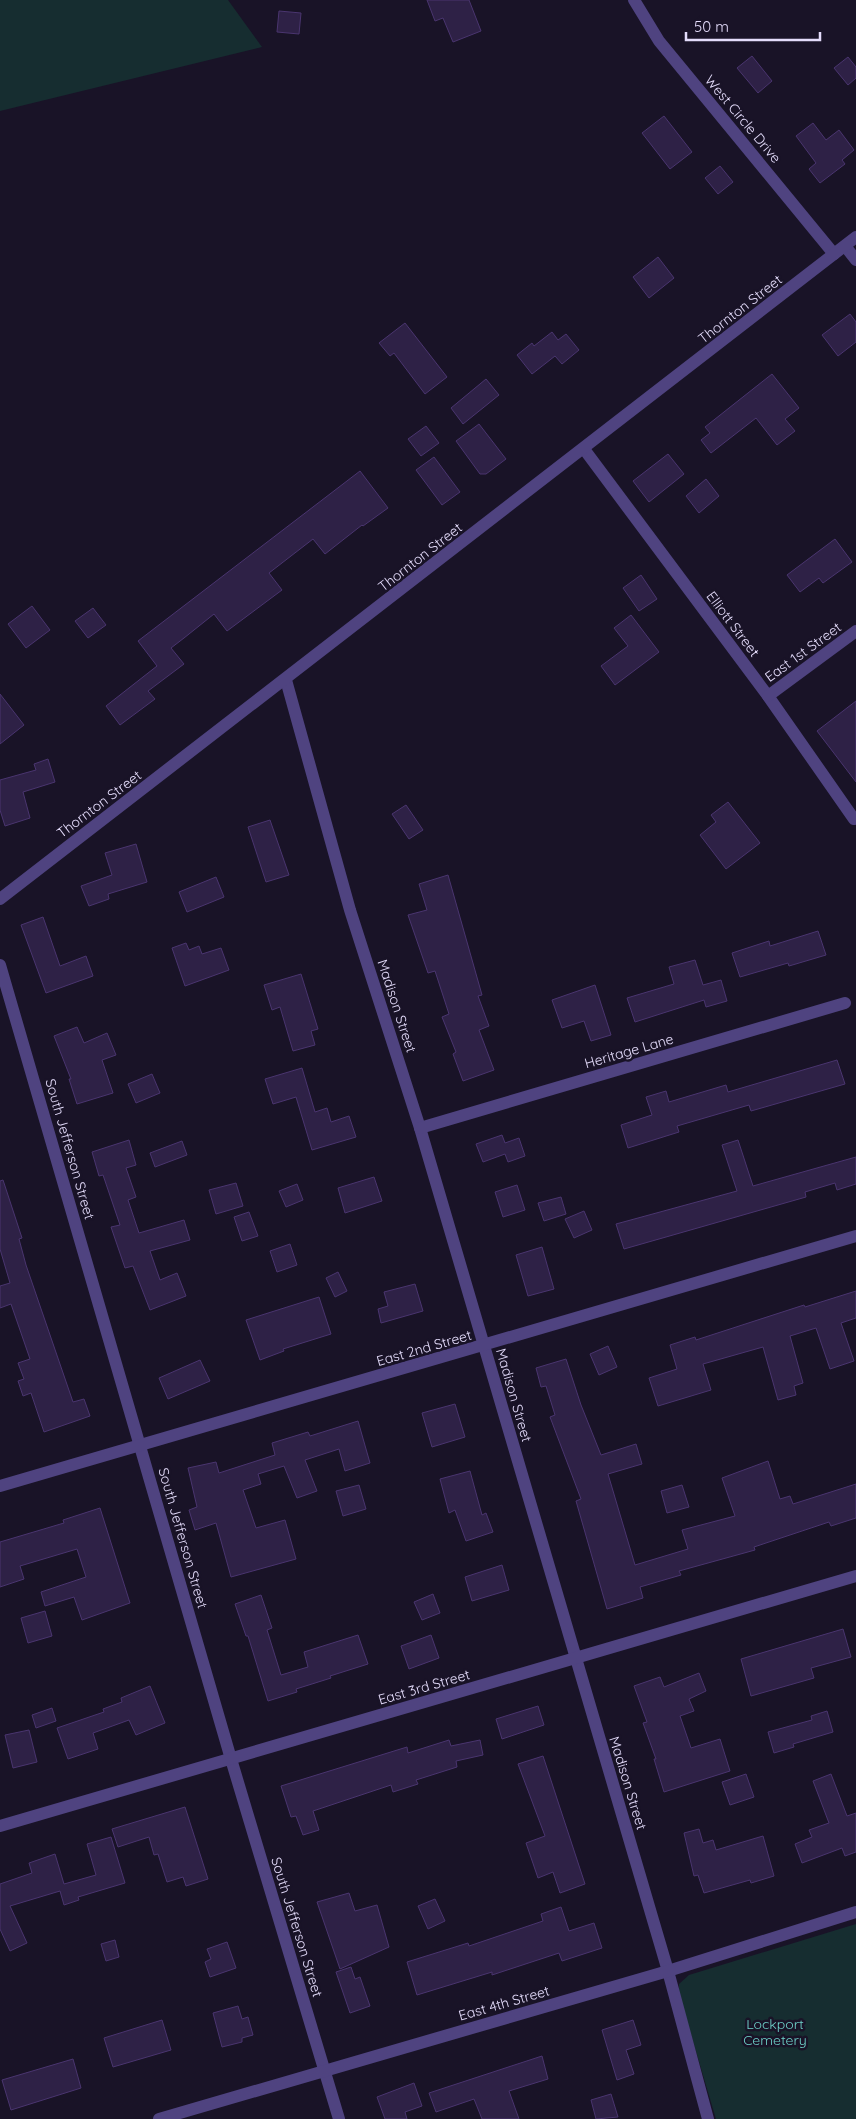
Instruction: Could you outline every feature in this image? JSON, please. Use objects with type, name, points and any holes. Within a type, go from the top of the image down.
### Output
[{"type":"street","name":"West Circle Drive","points":[[634,0],[659,41],[840,250],[856,260]]},
{"type":"street","name":"Thornton Street","points":[[0,899],[856,238]]},
{"type":"street","name":"Elliott Street","points":[[584,449],[768,696],[854,818]]},
{"type":"street","name":"East 1st Street","points":[[768,696],[856,631]]},
{"type":"street","name":"Madison Street","points":[[286,680],[350,910],[420,1128],[668,1970],[708,2119]]},
{"type":"street","name":"South Jefferson Street","points":[[0,965],[231,1759],[339,2119]]},
{"type":"street","name":"Heritage Lane","points":[[420,1128],[845,1003]]},
{"type":"street","name":"East 2nd Street","points":[[0,1486],[856,1236]]},
{"type":"street","name":"East 3rd Street","points":[[0,1826],[856,1576]]},
{"type":"street","name":"East 4th Street","points":[[158,2119],[668,1970],[856,1912]]},
{"type":"green space","points":[[0,0],[228,0],[262,47],[0,111]]},
{"type":"green space","name":"Lockport Cemetery","points":[[856,1924],[856,2119],[716,2119],[679,1994],[679,1984],[689,1975]]},
{"type":"building","points":[[427,0],[469,0],[481,31],[453,42],[443,18],[435,21]]},
{"type":"building","points":[[279,11],[301,13],[299,34],[277,32]]},
{"type":"building","points":[[752,56],[772,81],[758,93],[737,68]]},
{"type":"building","points":[[848,57],[856,67],[856,78],[848,85],[834,68]]},
{"type":"building","points":[[664,116],[692,152],[670,169],[642,133]]},
{"type":"building","points":[[813,123],[826,140],[839,130],[854,150],[842,160],[845,164],[820,183],[809,169],[816,163],[796,136]]},
{"type":"building","points":[[720,166],[733,182],[718,194],[705,178]]},
{"type":"building","points":[[658,257],[674,278],[649,298],[633,277]]},
{"type":"building","points":[[850,314],[856,322],[856,342],[838,356],[822,335]]},
{"type":"building","points":[[405,323],[447,377],[425,394],[394,353],[390,356],[379,343]]},
{"type":"building","points":[[552,332],[558,340],[566,334],[579,350],[562,364],[555,356],[532,374],[517,355],[532,343],[534,346]]},
{"type":"building","points":[[772,374],[799,408],[785,419],[795,431],[777,445],[756,418],[711,453],[701,440],[710,433],[705,427]]},
{"type":"building","points":[[486,379],[499,395],[463,424],[451,408]]},
{"type":"building","points":[[479,424],[506,459],[486,474],[480,474],[456,441]]},
{"type":"building","points":[[426,426],[439,443],[421,456],[408,439]]},
{"type":"building","points":[[668,454],[684,474],[649,502],[633,481]]},
{"type":"building","points":[[434,457],[460,492],[442,505],[416,470]]},
{"type":"building","points":[[360,471],[388,508],[362,525],[325,554],[313,539],[269,573],[282,590],[227,631],[214,614],[171,648],[184,664],[148,691],[155,699],[120,725],[106,706],[157,666],[138,641]]},
{"type":"building","points":[[706,479],[719,496],[699,513],[686,496]]},
{"type":"building","points":[[835,539],[852,562],[823,583],[819,578],[800,592],[787,575]]},
{"type":"building","points":[[641,575],[657,599],[639,611],[623,588]]},
{"type":"building","points":[[32,606],[50,630],[26,648],[8,624]]},
{"type":"building","points":[[93,608],[106,625],[88,638],[75,621]]},
{"type":"building","points":[[631,615],[659,652],[615,685],[601,666],[628,646],[614,628]]},
{"type":"building","points":[[0,694],[24,725],[0,744]]},
{"type":"building","points":[[856,701],[856,782],[817,731]]},
{"type":"building","points":[[48,759],[55,782],[23,792],[30,818],[5,826],[0,810],[0,780],[36,770],[34,764]]},
{"type":"building","points":[[728,802],[760,843],[726,869],[700,835],[716,822],[711,815]]},
{"type":"building","points":[[406,805],[423,830],[409,839],[392,814]]},
{"type":"building","points":[[270,820],[289,875],[266,882],[248,827]]},
{"type":"building","points":[[136,844],[147,882],[108,894],[109,899],[89,906],[81,886],[112,875],[105,853]]},
{"type":"building","points":[[448,875],[482,995],[478,996],[489,1026],[479,1030],[494,1070],[463,1081],[453,1054],[456,1052],[442,1017],[449,1014],[435,971],[428,973],[408,915],[427,910],[419,884]]},
{"type":"building","points":[[216,877],[224,897],[187,912],[179,892]]},
{"type":"building","points":[[43,917],[60,966],[86,956],[93,976],[46,993],[21,925]]},
{"type":"building","points":[[818,931],[826,955],[789,966],[788,963],[740,977],[732,953],[769,941],[770,946]]},
{"type":"building","points":[[186,943],[189,950],[199,946],[202,954],[221,948],[229,970],[185,986],[172,948]]},
{"type":"building","points":[[695,960],[703,985],[721,980],[727,1001],[706,1007],[704,1000],[635,1022],[627,998],[674,984],[669,967]]},
{"type":"building","points":[[301,974],[318,1029],[311,1031],[315,1045],[293,1051],[280,1007],[272,1010],[264,985]]},
{"type":"building","points":[[595,985],[611,1035],[591,1041],[584,1021],[562,1028],[552,1000]]},
{"type":"building","points":[[77,1027],[84,1043],[107,1033],[116,1055],[102,1060],[113,1093],[77,1104],[69,1079],[71,1079],[54,1036]]},
{"type":"building","points":[[837,1060],[845,1084],[751,1111],[749,1105],[677,1126],[679,1132],[628,1148],[621,1125],[652,1115],[646,1097],[666,1091],[669,1102],[726,1085],[728,1092]]},
{"type":"building","points":[[302,1068],[315,1112],[327,1108],[331,1122],[349,1116],[356,1137],[312,1150],[296,1097],[273,1104],[265,1079]]},
{"type":"building","points":[[152,1074],[160,1093],[136,1103],[128,1084]]},
{"type":"building","points":[[502,1135],[505,1143],[519,1138],[525,1156],[508,1162],[505,1154],[483,1162],[476,1144]]},
{"type":"building","points":[[129,1140],[136,1165],[126,1168],[136,1197],[128,1200],[139,1233],[184,1220],[190,1240],[150,1251],[160,1280],[177,1273],[186,1296],[150,1310],[133,1266],[125,1268],[111,1227],[120,1225],[103,1175],[99,1176],[92,1152]]},
{"type":"building","points":[[738,1140],[753,1186],[856,1157],[856,1184],[837,1190],[835,1183],[805,1192],[806,1197],[624,1249],[616,1224],[737,1191],[722,1145]]},
{"type":"building","points":[[182,1141],[187,1155],[155,1167],[150,1153]]},
{"type":"building","points":[[374,1177],[382,1201],[345,1213],[338,1188]]},
{"type":"building","points":[[3,1180],[22,1238],[19,1239],[26,1265],[73,1402],[84,1399],[90,1416],[44,1432],[31,1393],[23,1396],[18,1381],[24,1379],[18,1363],[30,1359],[11,1304],[0,1308],[0,1286],[10,1283],[0,1249],[0,1181]]},
{"type":"building","points":[[236,1183],[243,1206],[216,1214],[209,1190]]},
{"type":"building","points":[[297,1184],[303,1200],[286,1207],[279,1191]]},
{"type":"building","points":[[517,1185],[525,1210],[503,1217],[495,1192]]},
{"type":"building","points":[[561,1197],[566,1214],[544,1221],[538,1203]]},
{"type":"building","points":[[584,1211],[592,1230],[574,1238],[565,1219]]},
{"type":"building","points":[[249,1212],[258,1236],[242,1241],[234,1217]]},
{"type":"building","points":[[290,1244],[297,1265],[277,1272],[270,1251]]},
{"type":"building","points":[[542,1247],[554,1289],[528,1296],[516,1255]]},
{"type":"building","points":[[338,1272],[347,1291],[335,1297],[326,1278]]},
{"type":"building","points":[[415,1284],[423,1311],[381,1323],[378,1309],[388,1306],[384,1292]]},
{"type":"building","points":[[856,1291],[856,1318],[841,1323],[854,1361],[830,1369],[816,1328],[790,1336],[803,1383],[794,1386],[796,1395],[778,1400],[763,1347],[703,1364],[711,1390],[658,1406],[649,1378],[677,1369],[670,1345],[695,1337],[696,1340],[804,1305],[805,1307]]},
{"type":"building","points":[[319,1297],[331,1334],[283,1349],[284,1351],[260,1360],[246,1320]]},
{"type":"building","points":[[608,1346],[617,1367],[599,1375],[590,1354]]},
{"type":"building","points":[[566,1359],[581,1405],[601,1455],[636,1444],[642,1464],[608,1474],[635,1565],[688,1549],[682,1530],[735,1516],[722,1478],[768,1461],[780,1499],[790,1496],[793,1504],[856,1484],[856,1518],[831,1526],[829,1522],[754,1547],[755,1550],[679,1571],[681,1575],[640,1587],[643,1598],[607,1609],[576,1501],[581,1499],[550,1417],[555,1415],[546,1386],[541,1387],[536,1368]]},
{"type":"building","points":[[200,1360],[210,1381],[168,1399],[159,1378]]},
{"type":"building","points":[[455,1404],[465,1437],[432,1447],[422,1413]]},
{"type":"building","points":[[358,1421],[370,1463],[345,1471],[339,1449],[305,1460],[317,1491],[297,1498],[284,1466],[258,1474],[261,1484],[243,1490],[256,1528],[285,1520],[296,1559],[231,1577],[216,1523],[195,1530],[189,1510],[197,1507],[188,1468],[216,1462],[219,1473],[275,1455],[272,1443],[308,1432],[310,1436]]},
{"type":"building","points":[[470,1471],[482,1515],[486,1513],[493,1532],[466,1541],[455,1510],[449,1513],[440,1479]]},
{"type":"building","points":[[359,1485],[366,1509],[343,1516],[336,1491]]},
{"type":"building","points":[[682,1485],[689,1507],[667,1513],[661,1491]]},
{"type":"building","points":[[100,1508],[130,1603],[82,1620],[74,1597],[45,1606],[41,1592],[86,1577],[77,1549],[20,1566],[24,1579],[0,1587],[0,1542],[64,1523],[63,1520]]},
{"type":"building","points":[[502,1565],[509,1590],[472,1601],[465,1577]]},
{"type":"building","points":[[433,1594],[440,1613],[422,1620],[414,1602]]},
{"type":"building","points":[[261,1595],[272,1628],[267,1630],[281,1675],[308,1667],[304,1652],[358,1635],[368,1664],[330,1676],[331,1678],[296,1689],[297,1692],[268,1701],[248,1636],[246,1636],[235,1604]]},
{"type":"building","points":[[45,1611],[52,1636],[28,1643],[21,1618]]},
{"type":"building","points":[[843,1629],[851,1657],[811,1668],[814,1678],[751,1696],[741,1659]]},
{"type":"building","points":[[431,1635],[439,1658],[409,1669],[401,1646]]},
{"type":"building","points":[[699,1673],[706,1691],[689,1699],[694,1711],[680,1716],[691,1748],[720,1739],[730,1771],[664,1792],[654,1759],[656,1759],[643,1723],[647,1722],[634,1686],[660,1677],[664,1687]]},
{"type":"building","points":[[150,1686],[165,1723],[136,1735],[129,1720],[93,1733],[98,1749],[68,1759],[57,1728],[104,1712],[103,1709],[122,1702],[121,1698]]},
{"type":"building","points":[[538,1706],[544,1725],[502,1739],[496,1719]]},
{"type":"building","points":[[52,1708],[56,1721],[36,1728],[32,1715]]},
{"type":"building","points":[[827,1711],[833,1732],[793,1744],[794,1747],[774,1753],[768,1732],[812,1720],[811,1716]]},
{"type":"building","points":[[29,1730],[37,1762],[13,1768],[5,1735]]},
{"type":"building","points":[[449,1740],[451,1746],[480,1740],[483,1755],[456,1761],[457,1767],[416,1780],[418,1784],[393,1792],[391,1785],[313,1811],[319,1830],[303,1835],[296,1816],[291,1817],[281,1786],[407,1747],[408,1753]]},
{"type":"building","points":[[543,1756],[585,1884],[560,1893],[553,1872],[538,1878],[526,1843],[545,1836],[518,1764]]},
{"type":"building","points":[[746,1774],[754,1797],[730,1805],[722,1782]]},
{"type":"building","points":[[831,1774],[847,1816],[856,1813],[856,1852],[845,1856],[842,1848],[802,1863],[795,1844],[812,1837],[809,1830],[829,1823],[813,1781]]},
{"type":"building","points":[[185,1807],[208,1879],[186,1886],[183,1877],[167,1882],[158,1854],[154,1855],[149,1837],[118,1847],[112,1829]]},
{"type":"building","points":[[699,1829],[703,1843],[713,1840],[716,1850],[763,1836],[774,1876],[751,1883],[750,1880],[704,1893],[698,1875],[694,1876],[684,1833]]},
{"type":"building","points":[[111,1837],[125,1883],[78,1897],[79,1900],[64,1905],[60,1891],[10,1906],[27,1943],[10,1951],[0,1929],[0,1884],[32,1873],[29,1863],[55,1854],[64,1884],[96,1875],[87,1844]]},
{"type":"building","points":[[349,1893],[355,1911],[377,1905],[389,1947],[340,1969],[317,1902]]},
{"type":"building","points":[[435,1899],[445,1921],[428,1929],[418,1906]]},
{"type":"building","points":[[561,1907],[569,1931],[594,1923],[602,1948],[562,1961],[559,1953],[492,1975],[492,1972],[417,1995],[407,1962],[468,1943],[469,1946],[543,1921],[541,1914]]},
{"type":"building","points":[[115,1940],[119,1957],[106,1961],[101,1944]]},
{"type":"building","points":[[227,1942],[236,1968],[210,1977],[205,1962],[211,1959],[207,1949]]},
{"type":"building","points":[[351,1967],[355,1979],[360,1977],[370,2006],[350,2013],[336,1972]]},
{"type":"building","points":[[238,2006],[242,2019],[248,2017],[253,2035],[242,2038],[242,2042],[222,2047],[213,2013]]},
{"type":"building","points":[[162,2020],[171,2050],[113,2067],[104,2038]]},
{"type":"building","points":[[633,2020],[641,2045],[626,2050],[634,2074],[617,2080],[602,2030]]},
{"type":"building","points":[[542,2056],[548,2079],[509,2091],[519,2119],[482,2119],[474,2099],[436,2112],[429,2093]]},
{"type":"building","points":[[73,2059],[81,2088],[11,2110],[2,2080]]},
{"type":"building","points":[[414,2083],[422,2106],[405,2112],[407,2119],[385,2119],[377,2097]]},
{"type":"building","points":[[611,2094],[618,2117],[596,2119],[591,2100]]}]
